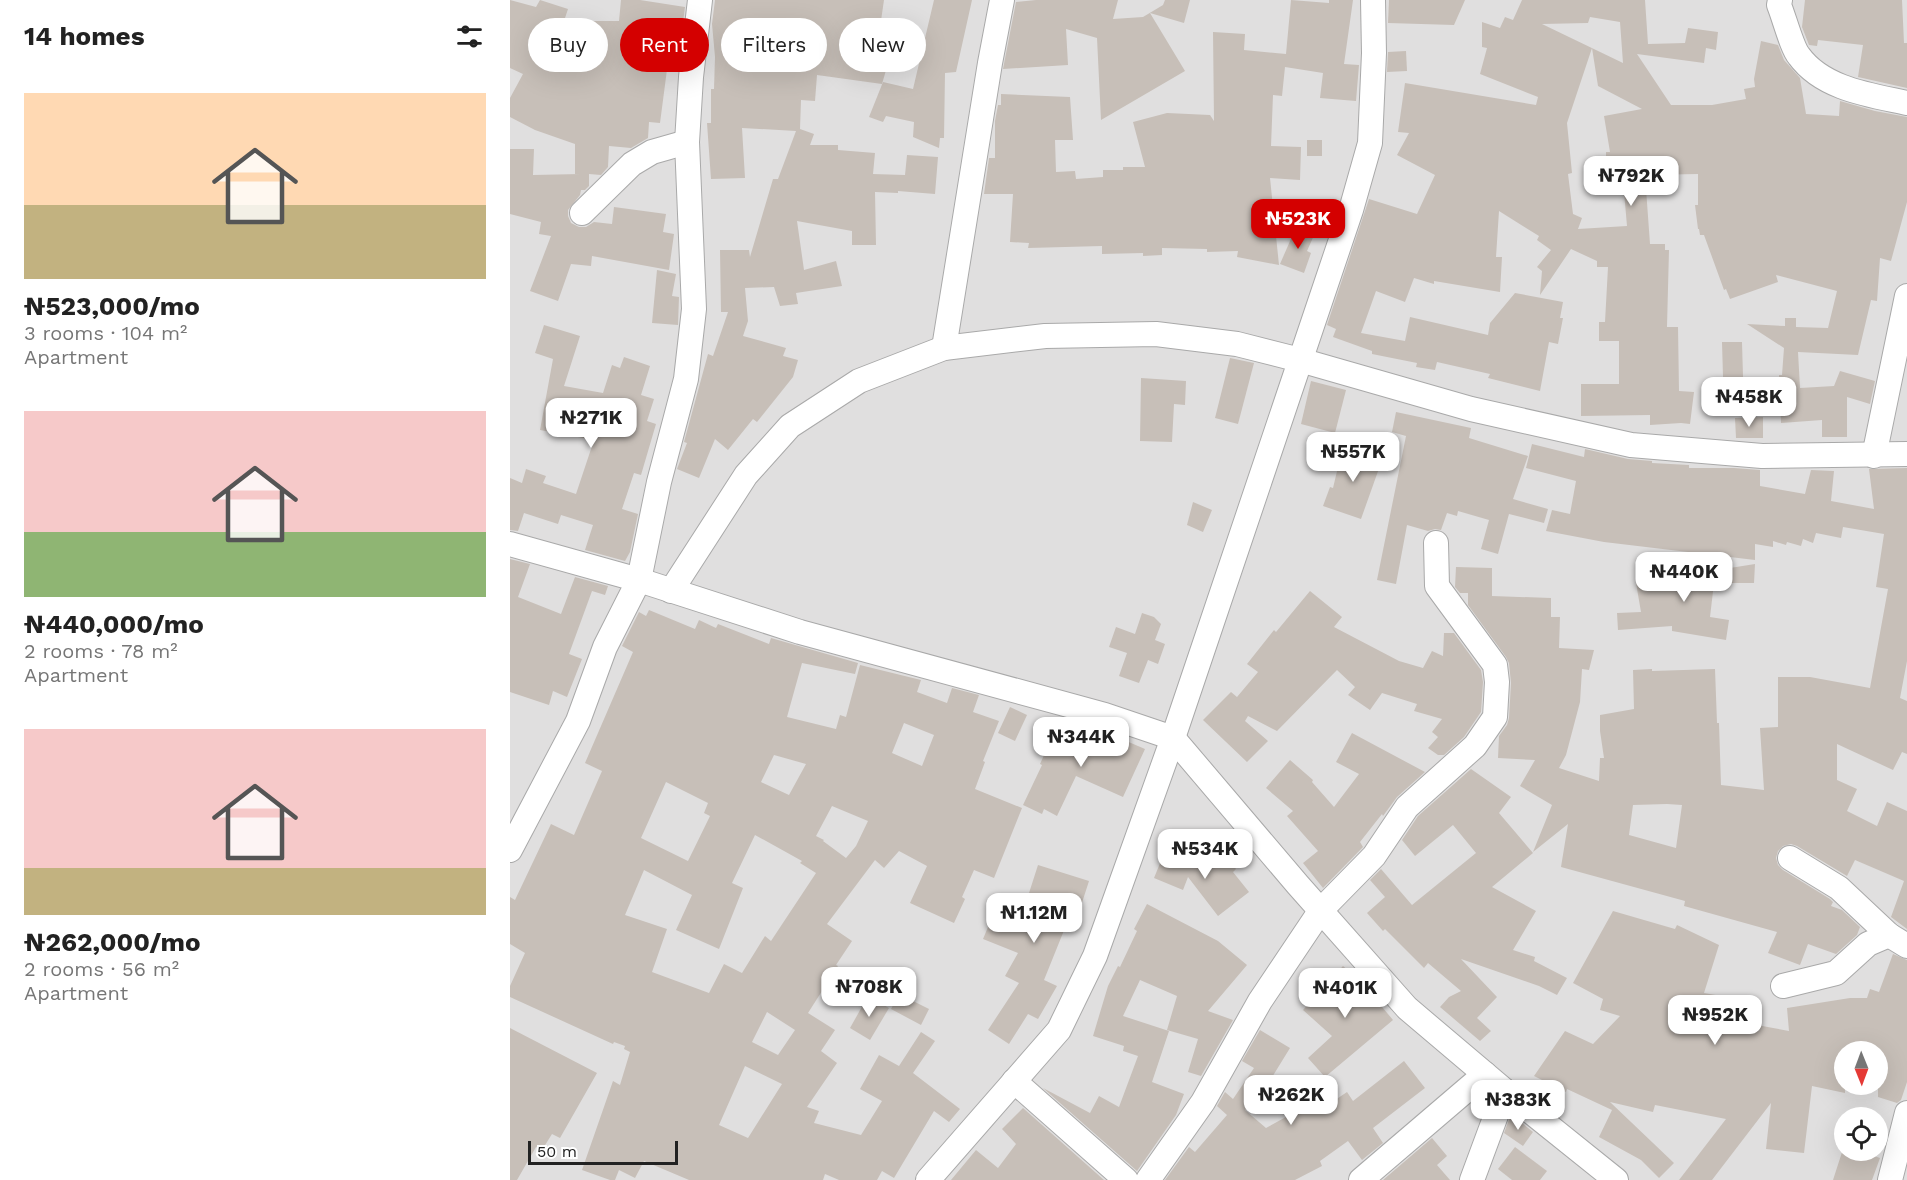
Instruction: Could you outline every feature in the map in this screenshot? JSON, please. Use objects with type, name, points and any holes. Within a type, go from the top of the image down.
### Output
[{"type":"street","points":[[510,850],[578,721],[605,647],[639,580],[659,482],[686,379],[694,309],[687,142],[691,77],[700,0]]},
{"type":"street","points":[[944,348],[1002,0]]},
{"type":"street","points":[[928,1180],[1059,1030],[1095,956],[1173,738],[1351,210],[1370,143],[1374,52],[1373,0]]},
{"type":"street","points":[[1780,0],[1779,5],[1798,56],[1822,78],[1858,92],[1907,103]]},
{"type":"street","points":[[582,213],[632,164],[652,152],[687,142]]},
{"type":"street","points":[[1874,456],[1907,296]]},
{"type":"street","points":[[671,591],[746,475],[790,426],[859,381],[944,348],[1045,336],[1156,334],[1237,345],[1300,360],[1471,409],[1631,445],[1762,456],[1907,454]]},
{"type":"street","points":[[1148,1180],[1203,1102],[1260,1001],[1321,910],[1374,856],[1407,807],[1474,746],[1495,717],[1496,665],[1437,586],[1436,543]]},
{"type":"street","points":[[510,544],[639,580],[801,632],[1105,715],[1173,738],[1407,1008],[1504,1091],[1616,1180]]},
{"type":"street","points":[[1790,858],[1839,888],[1898,940]]},
{"type":"street","points":[[1783,986],[1836,973],[1868,944],[1898,940]]},
{"type":"street","points":[[1361,1180],[1485,1074]]},
{"type":"street","points":[[1014,1081],[1126,1180]]},
{"type":"street","points":[[1472,1180],[1504,1091]]},
{"type":"street","points":[[1890,1180],[1907,1113]]},
{"type":"shaded area","points":[[510,0],[1907,0],[1907,1180],[510,1180]]},
{"type":"building","points":[[510,0],[536,7],[540,0],[568,9],[565,18],[528,18],[528,72],[608,72],[608,21],[619,21],[621,0],[640,0],[685,7],[684,18],[620,18],[620,72],[667,72],[660,123],[649,122],[648,138],[631,148],[609,146],[608,167],[601,175],[589,174],[589,186],[581,190],[580,195],[568,210],[571,223],[579,227],[586,227],[594,222],[612,224],[614,207],[666,214],[663,232],[674,234],[669,270],[592,256],[591,266],[571,264],[558,301],[530,291],[551,236],[539,234],[541,222],[510,214],[510,149],[534,149],[533,175],[581,174],[575,174],[575,144],[535,130],[510,117],[510,98],[523,74],[510,68]]},
{"type":"building","points":[[715,0],[884,0],[881,18],[839,18],[839,72],[885,72],[882,84],[817,75],[815,101],[801,100],[800,129],[814,134],[810,145],[838,145],[838,150],[875,153],[873,174],[905,175],[907,155],[938,157],[935,194],[875,192],[876,245],[852,245],[852,231],[797,221],[804,270],[836,261],[842,286],[796,293],[798,304],[780,306],[774,287],[745,288],[748,321],[743,336],[786,348],[783,356],[798,360],[793,377],[757,422],[753,419],[728,450],[715,439],[699,478],[677,469],[687,443],[684,442],[708,354],[713,356],[728,312],[721,312],[720,250],[749,250],[750,257],[773,179],[778,179],[796,131],[742,128],[745,178],[711,179],[707,123],[711,123],[711,89],[714,89],[715,57],[712,24]]},
{"type":"building","points":[[934,0],[972,0],[956,72],[945,73],[944,138],[940,138],[939,148],[913,137],[914,122],[886,116],[883,122],[869,117],[883,82],[913,89],[917,72],[926,72],[926,34]]},
{"type":"building","points":[[1118,0],[1113,19],[1143,17],[1163,5],[1165,0],[1190,0],[1184,23],[1150,13],[1185,71],[1101,120],[1097,38],[1066,29],[1068,65],[1003,69],[1016,2]]},
{"type":"building","points":[[1291,0],[1329,3],[1329,0],[1353,0],[1344,64],[1359,65],[1356,101],[1320,98],[1323,73],[1285,67],[1282,96],[1273,95],[1271,146],[1301,147],[1300,180],[1270,178],[1279,265],[1237,257],[1238,251],[1207,252],[1207,249],[1162,248],[1162,255],[1143,256],[1143,253],[1102,254],[1102,246],[1028,248],[1029,243],[1010,242],[1013,194],[984,194],[989,158],[995,158],[995,121],[998,105],[1001,105],[1001,94],[1070,97],[1073,140],[1055,140],[1056,172],[1075,171],[1076,179],[1103,177],[1103,170],[1145,167],[1133,122],[1167,113],[1210,115],[1214,121],[1213,32],[1245,34],[1244,50],[1286,54]]},
{"type":"building","points":[[1389,0],[1465,0],[1454,25],[1388,23]]},
{"type":"building","points":[[1522,0],[1645,0],[1648,44],[1685,43],[1688,28],[1718,32],[1716,50],[1706,48],[1704,63],[1637,54],[1671,105],[1712,105],[1746,99],[1744,89],[1755,87],[1754,79],[1761,41],[1778,45],[1784,60],[1800,78],[1806,114],[1839,116],[1840,101],[1907,117],[1907,202],[1891,261],[1880,258],[1877,301],[1871,300],[1858,355],[1798,352],[1800,388],[1834,386],[1840,371],[1875,381],[1870,404],[1847,397],[1847,437],[1822,437],[1822,420],[1781,423],[1779,375],[1782,375],[1784,348],[1747,324],[1785,326],[1785,318],[1796,318],[1796,327],[1828,328],[1837,291],[1776,275],[1778,282],[1730,299],[1726,289],[1724,290],[1704,235],[1700,235],[1698,229],[1695,205],[1698,205],[1698,174],[1645,175],[1650,244],[1665,244],[1665,250],[1669,250],[1667,327],[1678,327],[1679,391],[1694,392],[1690,424],[1650,425],[1650,415],[1581,416],[1581,384],[1619,384],[1619,341],[1599,341],[1599,322],[1605,322],[1608,267],[1597,267],[1597,261],[1571,249],[1540,295],[1542,271],[1537,267],[1551,250],[1537,240],[1539,236],[1499,211],[1496,257],[1502,257],[1500,292],[1434,281],[1434,284],[1414,278],[1405,302],[1376,291],[1361,333],[1405,341],[1410,317],[1488,335],[1490,323],[1515,293],[1563,302],[1560,318],[1563,318],[1558,344],[1549,342],[1540,391],[1488,378],[1490,374],[1437,362],[1435,370],[1416,367],[1417,363],[1372,354],[1372,351],[1333,337],[1336,329],[1327,325],[1369,199],[1417,214],[1435,175],[1397,155],[1409,133],[1398,132],[1405,83],[1536,105],[1538,97],[1480,74],[1487,48],[1482,47],[1482,22],[1500,28],[1505,17],[1513,20]],"holes":[[[1590,17],[1620,22],[1623,63],[1542,24],[1588,23]],[[1592,48],[1598,86],[1642,109],[1604,116],[1610,152],[1606,152],[1606,171],[1622,169],[1627,226],[1578,229],[1582,218],[1573,214],[1568,174],[1572,173],[1567,123]]]},
{"type":"building","points":[[1805,0],[1902,0],[1904,43],[1907,43],[1907,88],[1858,77],[1863,45],[1818,40],[1817,46],[1809,45],[1802,27]]},
{"type":"building","points":[[1406,51],[1407,71],[1387,72],[1388,52]]},
{"type":"building","points":[[1307,140],[1322,140],[1322,156],[1307,156]]},
{"type":"building","points":[[1297,225],[1315,233],[1307,251],[1311,253],[1304,273],[1280,264]]},
{"type":"building","points":[[657,270],[676,274],[672,296],[679,297],[678,325],[652,323]]},
{"type":"building","points":[[544,325],[580,336],[564,386],[603,393],[612,365],[620,368],[624,357],[650,366],[641,395],[654,399],[647,421],[656,424],[641,475],[634,473],[622,509],[638,514],[630,552],[625,561],[585,550],[593,525],[561,515],[558,524],[524,513],[518,531],[510,530],[510,478],[522,483],[526,469],[546,476],[543,483],[576,494],[594,440],[540,430],[553,359],[535,353]]},
{"type":"building","points":[[1722,342],[1742,342],[1744,411],[1724,412]]},
{"type":"building","points":[[1230,358],[1254,363],[1238,424],[1215,418]]},
{"type":"building","points":[[1141,378],[1186,381],[1185,405],[1174,404],[1172,442],[1140,441]]},
{"type":"building","points":[[1311,381],[1346,390],[1335,433],[1301,424]]},
{"type":"building","points":[[1396,412],[1471,428],[1469,438],[1528,456],[1513,499],[1548,509],[1544,523],[1509,514],[1498,554],[1481,549],[1489,520],[1458,511],[1457,516],[1447,513],[1441,530],[1428,531],[1407,525],[1396,584],[1377,580],[1406,436],[1392,432]]},
{"type":"building","points":[[1763,417],[1763,438],[1736,438],[1735,418]]},
{"type":"building","points":[[1532,444],[1584,457],[1585,449],[1628,459],[1652,461],[1652,463],[1689,465],[1689,468],[1760,470],[1760,486],[1805,494],[1811,470],[1834,471],[1831,501],[1874,509],[1869,469],[1907,468],[1907,661],[1900,698],[1907,701],[1907,754],[1902,752],[1893,770],[1837,744],[1837,780],[1857,789],[1847,811],[1877,826],[1887,802],[1907,811],[1907,929],[1891,917],[1904,881],[1855,860],[1847,876],[1791,844],[1783,846],[1778,851],[1776,858],[1778,865],[1830,899],[1833,902],[1831,906],[1842,910],[1860,927],[1857,935],[1836,954],[1808,944],[1800,965],[1768,953],[1777,932],[1684,906],[1685,901],[1561,867],[1568,824],[1533,852],[1552,805],[1520,786],[1535,760],[1498,758],[1499,736],[1509,718],[1511,683],[1509,663],[1468,605],[1468,593],[1460,593],[1455,587],[1456,567],[1492,568],[1492,596],[1551,598],[1551,617],[1560,617],[1559,648],[1594,650],[1589,670],[1582,669],[1580,702],[1566,755],[1559,768],[1599,781],[1600,758],[1604,758],[1600,715],[1634,709],[1633,670],[1715,669],[1721,785],[1764,790],[1760,728],[1778,727],[1778,677],[1810,677],[1870,688],[1888,589],[1876,587],[1884,534],[1843,527],[1841,538],[1816,533],[1813,543],[1803,539],[1801,546],[1773,541],[1773,547],[1755,544],[1755,560],[1604,542],[1546,531],[1552,510],[1570,514],[1576,481],[1526,468]],"holes":[[[1633,805],[1682,805],[1676,848],[1629,835]]]},
{"type":"building","points":[[1343,446],[1382,460],[1361,519],[1323,506],[1330,487],[1333,488]]},
{"type":"building","points":[[1193,502],[1212,510],[1203,532],[1187,525]]},
{"type":"building","points":[[510,559],[530,564],[518,597],[561,614],[575,577],[608,586],[605,595],[592,591],[569,654],[582,659],[567,697],[553,691],[549,705],[510,692]]},
{"type":"building","points":[[1755,564],[1754,583],[1714,583],[1710,617],[1729,620],[1726,640],[1672,631],[1672,626],[1618,630],[1617,613],[1641,612],[1636,583]]},
{"type":"building","points":[[1310,591],[1342,617],[1334,627],[1399,661],[1423,668],[1432,651],[1443,656],[1444,633],[1454,633],[1481,670],[1483,682],[1481,712],[1464,737],[1444,755],[1438,755],[1428,748],[1438,737],[1432,732],[1442,719],[1414,711],[1417,704],[1382,693],[1370,710],[1348,695],[1355,687],[1337,670],[1277,731],[1248,716],[1245,721],[1268,741],[1247,762],[1203,720],[1231,692],[1237,697],[1258,672],[1247,664]]},
{"type":"building","points":[[649,610],[695,629],[699,620],[716,628],[718,624],[769,644],[771,638],[858,663],[855,674],[802,663],[787,717],[836,729],[840,715],[846,717],[860,665],[921,680],[917,692],[947,703],[952,688],[979,695],[973,712],[999,721],[975,789],[1022,808],[994,878],[974,870],[962,897],[965,899],[954,923],[910,903],[927,866],[899,851],[884,868],[875,860],[827,924],[852,941],[808,1013],[835,1030],[821,1051],[837,1063],[807,1107],[819,1111],[814,1123],[861,1135],[882,1101],[860,1089],[879,1055],[899,1066],[921,1032],[935,1041],[913,1073],[960,1109],[949,1122],[934,1111],[894,1178],[882,1171],[877,1180],[839,1180],[825,1174],[823,1180],[689,1180],[644,1161],[635,1178],[619,1170],[615,1180],[610,1180],[582,1170],[613,1081],[620,1085],[630,1052],[624,1049],[625,1046],[614,1042],[613,1044],[510,997],[510,986],[525,953],[510,944],[510,897],[515,900],[551,824],[574,835],[602,771],[585,763],[633,652],[622,646],[639,612],[646,616]],"holes":[[[904,723],[934,735],[922,766],[892,753]],[[774,755],[806,764],[789,795],[761,782]],[[666,782],[708,803],[704,813],[710,816],[688,861],[641,838]],[[832,806],[868,821],[856,846],[846,858],[816,836]],[[755,835],[802,861],[800,863],[816,873],[771,941],[765,936],[742,973],[724,964],[709,993],[652,972],[667,929],[625,915],[644,870],[692,895],[676,930],[719,949],[743,888],[732,883]],[[767,1012],[795,1030],[778,1055],[752,1042]],[[745,1066],[782,1084],[748,1138],[719,1125]]]},
{"type":"building","points":[[1142,613],[1154,617],[1161,624],[1155,640],[1165,644],[1158,664],[1148,660],[1139,683],[1119,676],[1127,653],[1109,647],[1116,627],[1135,634]]},
{"type":"building","points":[[1010,707],[1027,715],[1015,741],[998,733]]},
{"type":"building","points":[[1061,718],[1079,724],[1073,737],[1103,750],[1110,734],[1145,749],[1123,797],[1076,776],[1057,816],[1044,809],[1042,814],[1023,805]]},
{"type":"building","points":[[1352,733],[1425,772],[1397,797],[1383,816],[1382,814],[1360,842],[1363,847],[1323,888],[1303,863],[1318,851],[1287,816],[1293,811],[1266,788],[1290,760],[1313,780],[1312,782],[1334,807],[1359,774],[1336,762]]},
{"type":"building","points":[[1471,769],[1511,797],[1499,813],[1533,853],[1492,887],[1536,911],[1513,950],[1535,957],[1534,961],[1567,978],[1557,995],[1539,986],[1461,959],[1497,997],[1477,1018],[1491,1031],[1480,1041],[1440,1007],[1449,997],[1461,991],[1428,963],[1424,968],[1385,929],[1383,931],[1367,913],[1385,897],[1370,880],[1381,869],[1412,905],[1476,853],[1453,825],[1415,856],[1402,840],[1418,816]]},
{"type":"building","points":[[1165,851],[1204,868],[1225,853],[1236,869],[1233,872],[1249,892],[1218,916],[1188,877],[1183,890],[1154,878]]},
{"type":"building","points":[[1038,865],[1089,881],[1078,915],[1071,913],[1044,980],[1057,986],[1038,1019],[1028,1014],[1009,1044],[988,1030],[1019,983],[1005,976],[1018,953],[983,939],[996,908],[1021,918]]},
{"type":"building","points":[[1147,904],[1218,941],[1247,965],[1208,1011],[1233,1020],[1201,1076],[1188,1072],[1198,1039],[1167,1030],[1177,996],[1140,980],[1123,1016],[1169,1031],[1152,1082],[1184,1094],[1176,1115],[1137,1171],[1043,1088],[1090,1113],[1099,1096],[1119,1107],[1138,1056],[1123,1051],[1124,1046],[1093,1036],[1108,986],[1118,966],[1120,967],[1137,931],[1134,929]]},
{"type":"building","points":[[1613,911],[1675,929],[1677,925],[1719,945],[1704,993],[1750,1001],[1746,1023],[1789,1031],[1787,1008],[1850,998],[1867,998],[1870,989],[1879,992],[1893,954],[1907,960],[1907,1082],[1901,1100],[1897,1103],[1878,1097],[1878,1095],[1888,1095],[1888,1041],[1834,1041],[1834,1091],[1812,1086],[1804,1153],[1766,1149],[1771,1103],[1712,1180],[1679,1180],[1726,1119],[1655,1105],[1653,1112],[1610,1102],[1674,1163],[1659,1178],[1641,1160],[1599,1137],[1612,1110],[1567,1089],[1566,1092],[1534,1076],[1565,1031],[1593,1044],[1620,1016],[1600,1010],[1603,999],[1573,983]]},
{"type":"building","points":[[1343,966],[1368,988],[1393,1020],[1325,1077],[1308,1058],[1332,1036],[1303,1010]]},
{"type":"building","points":[[899,994],[929,1009],[921,1025],[891,1009]]},
{"type":"building","points":[[868,996],[889,1008],[870,1040],[850,1028]]},
{"type":"building","points":[[510,1028],[597,1073],[560,1138],[552,1134],[542,1150],[536,1147],[517,1180],[510,1180]]},
{"type":"building","points":[[1260,1030],[1290,1048],[1269,1082],[1265,1080],[1245,1110],[1266,1128],[1306,1106],[1316,1113],[1347,1092],[1353,1101],[1404,1061],[1425,1088],[1373,1128],[1383,1143],[1362,1160],[1348,1141],[1320,1161],[1322,1166],[1295,1180],[1165,1180],[1189,1147],[1195,1152],[1227,1115],[1217,1106],[1225,1092],[1233,1099],[1254,1068],[1242,1061]]},
{"type":"building","points":[[1023,1108],[1104,1180],[951,1180],[976,1150],[998,1168],[1016,1144],[1002,1129]]},
{"type":"building","points":[[1511,1114],[1533,1132],[1523,1146],[1504,1133]]},
{"type":"building","points":[[1432,1138],[1447,1156],[1437,1165],[1450,1180],[1383,1180]]},
{"type":"building","points":[[1515,1147],[1547,1171],[1540,1180],[1512,1180],[1498,1169]]},
{"type":"building","points":[[1839,1161],[1879,1161],[1872,1180],[1833,1180]]}]
